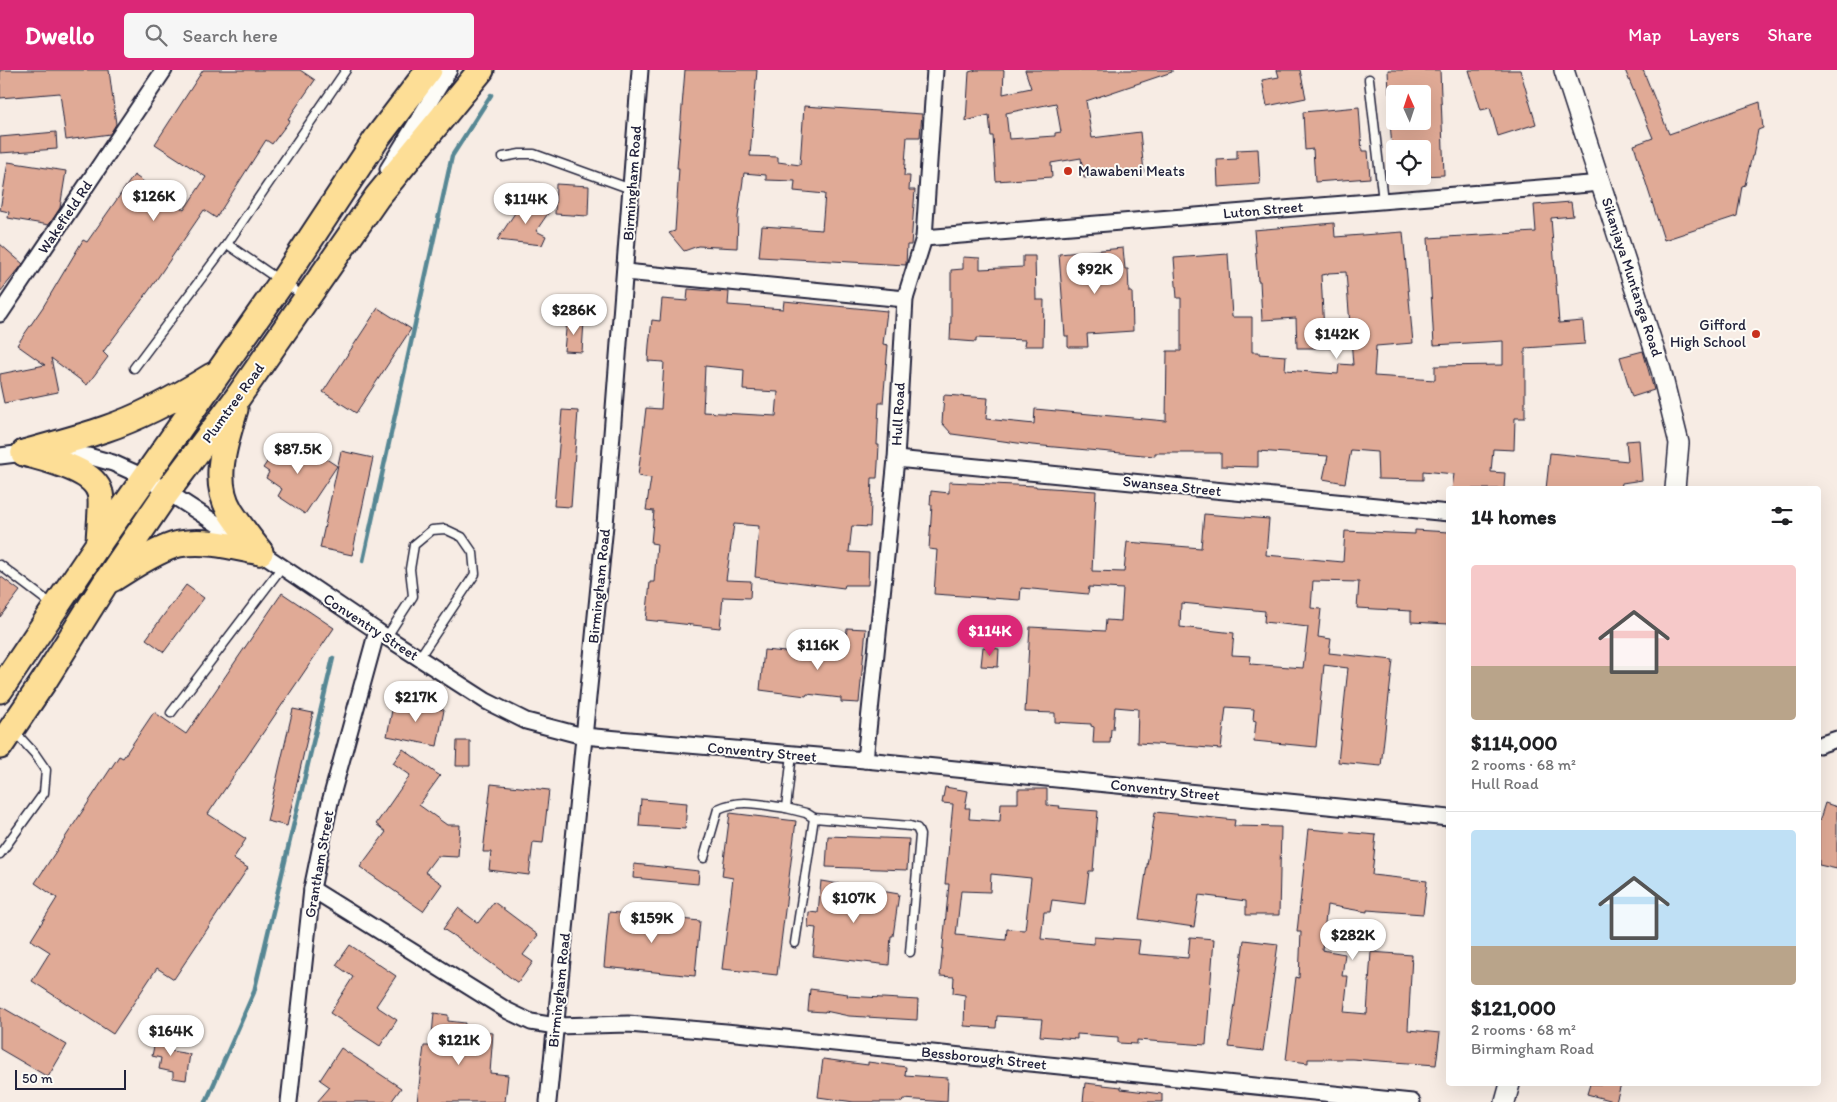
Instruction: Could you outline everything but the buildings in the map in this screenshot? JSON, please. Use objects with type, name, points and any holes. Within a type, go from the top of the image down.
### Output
[{"type":"highway","name":"Plumtree Road","points":[[0,690],[98,543],[146,478],[282,282],[377,138],[428,70]]},
{"type":"highway","name":"Plumtree Road","points":[[6,738],[106,582],[167,492],[238,397],[377,197],[481,70]]},
{"type":"highway","points":[[12,454],[105,429],[142,415],[171,401],[221,371]]},
{"type":"highway","points":[[238,397],[222,460],[220,477],[229,509],[260,552]]},
{"type":"highway","points":[[12,454],[77,470],[93,480],[101,493],[98,543]]},
{"type":"highway","points":[[106,582],[146,559],[178,544],[215,543],[260,552]]},
{"type":"street","name":"Wakefield Rd","points":[[0,314],[164,70]]},
{"type":"street","points":[[377,138],[413,70]]},
{"type":"street","points":[[377,197],[386,172],[449,70]]},
{"type":"street","name":"Birmingham Road","points":[[548,1102],[605,525],[640,70]]},
{"type":"street","name":"Hull Road","points":[[865,760],[896,459],[904,299],[924,238],[935,70]]},
{"type":"street","name":"Sikanjaya Muntanga Road","points":[[1564,70],[1602,183],[1672,409],[1679,443],[1675,486]]},
{"type":"street","name":"Luton Street","points":[[924,238],[1602,183]]},
{"type":"street","points":[[625,272],[904,299]]},
{"type":"street","name":"Conventry Street","points":[[12,454],[58,453],[88,456],[113,463],[146,478],[260,552],[382,635],[486,701],[526,721],[583,736],[865,760],[1446,818]]},
{"type":"street","name":"Swansea Street","points":[[896,459],[1446,513]]},
{"type":"street","name":"Grantham Street","points":[[289,1102],[312,889],[330,802],[382,635]]},
{"type":"street","points":[[1821,744],[1837,740]]},
{"type":"street","name":"Bessborough Street","points":[[312,889],[508,1011],[531,1022],[556,1026],[628,1024],[726,1032],[1412,1102]]},
{"type":"street","points":[[1505,1102],[1509,1086]]},
{"type":"lane","points":[[134,368],[227,244],[346,70]]},
{"type":"lane","points":[[1369,79],[1383,201]]},
{"type":"lane","points":[[504,157],[534,154],[631,189]]},
{"type":"lane","points":[[227,244],[307,297]]},
{"type":"lane","points":[[382,635],[412,596],[410,569],[414,545],[432,530],[445,529],[462,537],[473,553],[475,574],[419,658]]},
{"type":"lane","points":[[0,565],[56,607]]},
{"type":"lane","points":[[171,714],[282,567]]},
{"type":"lane","points":[[0,854],[44,793],[46,770],[35,754],[6,738]]},
{"type":"lane","points":[[786,808],[792,754]]},
{"type":"lane","points":[[704,858],[718,809],[731,803],[740,802],[786,808],[806,813],[814,818],[917,828],[920,836],[910,952]]},
{"type":"lane","points":[[795,943],[814,818]]},
{"type":"waterway","points":[[363,561],[452,156],[491,95]]},
{"type":"waterway","points":[[206,1102],[254,992],[333,658]]},
{"type":"place","name":"Mawabeni Meats","points":[[1068,171]]},
{"type":"place","name":"Gifford High School","points":[[1756,334]]}]
